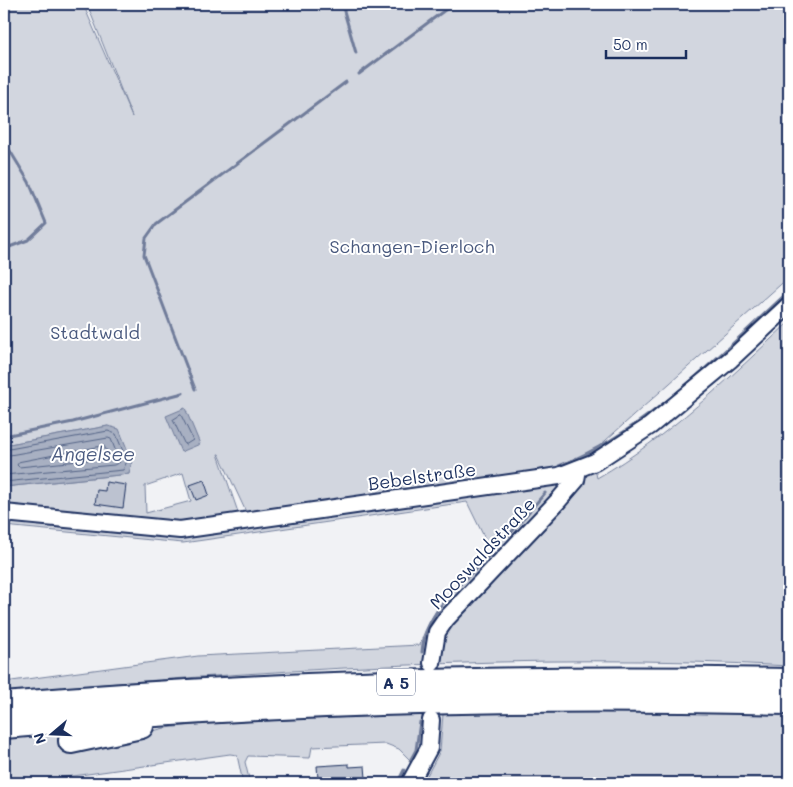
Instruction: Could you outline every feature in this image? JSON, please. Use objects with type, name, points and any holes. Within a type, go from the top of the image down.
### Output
[{"type":"highway","name":"A 5","points":[[4,705],[288,686],[545,678],[789,680]]},
{"type":"highway","name":"A 5","points":[[4,726],[186,712],[378,703],[546,699],[789,702]]},
{"type":"highway","points":[[72,741],[131,730],[186,712]]},
{"type":"street","name":"Bebelstraße","points":[[4,513],[180,530],[559,476],[617,450],[650,426],[731,358],[789,305]]},
{"type":"street","name":"Mooswaldstraße","points":[[432,663],[438,632],[446,619],[558,501],[576,480],[578,469]]},
{"type":"street","name":"Mooswaldstraße","points":[[558,501],[559,476]]},
{"type":"street","points":[[410,783],[429,748],[432,720]]},
{"type":"green space","name":"Schangen-Dierloch","points":[[4,4],[83,4],[132,117],[87,4],[789,4],[789,277],[587,457],[592,455],[597,478],[623,462],[698,406],[789,322],[789,666],[691,662],[494,662],[200,677],[4,692],[4,682],[198,656],[420,645],[432,618],[449,594],[491,551],[467,502],[183,543],[4,526],[4,487],[129,474],[108,426],[4,445]],"holes":[[[218,454],[247,514],[240,518]],[[183,473],[191,501],[146,513],[145,486]]]},
{"type":"green space","points":[[558,709],[708,710],[789,714],[789,783],[423,783],[440,751],[443,714]]},
{"type":"green space","points":[[427,714],[418,760],[414,764],[399,749],[386,744],[312,747],[310,758],[248,756],[245,762],[250,783],[243,783],[237,755],[230,754],[59,778],[59,783],[4,783],[4,737],[66,731],[71,750],[165,728],[215,723]]},
{"type":"water","points":[[185,408],[200,444],[181,452],[166,416]]},
{"type":"water","name":"Angelsee","points":[[108,426],[119,429],[132,461],[129,474],[4,487],[4,445]]},
{"type":"building","points":[[204,480],[209,495],[196,500],[190,485]]},
{"type":"building","points":[[106,482],[126,485],[123,508],[95,504],[97,490],[105,491]]},
{"type":"building","points":[[349,764],[349,767],[365,766],[366,778],[318,779],[317,766]]},
{"type":"waterway","points":[[342,4],[356,53]]},
{"type":"waterway","points":[[359,74],[453,4]]},
{"type":"waterway","points":[[195,389],[144,255],[146,238],[156,224],[346,82]]},
{"type":"waterway","points":[[4,141],[29,182],[46,223],[28,240],[4,249]]},
{"type":"waterway","points":[[559,466],[591,451],[622,433],[652,412],[709,365],[789,291]]},
{"type":"waterway","points":[[4,436],[73,422],[183,393]]},
{"type":"waterway","points":[[509,535],[545,493]]},
{"type":"waterway","points":[[422,652],[430,623],[438,610],[458,586],[491,554]]},
{"type":"waterway","points":[[410,761],[416,750],[420,722]]},
{"type":"waterway","points":[[398,782],[404,770]]},
{"type":"park label","name":"Stadtwald","points":[[95,332]]}]
